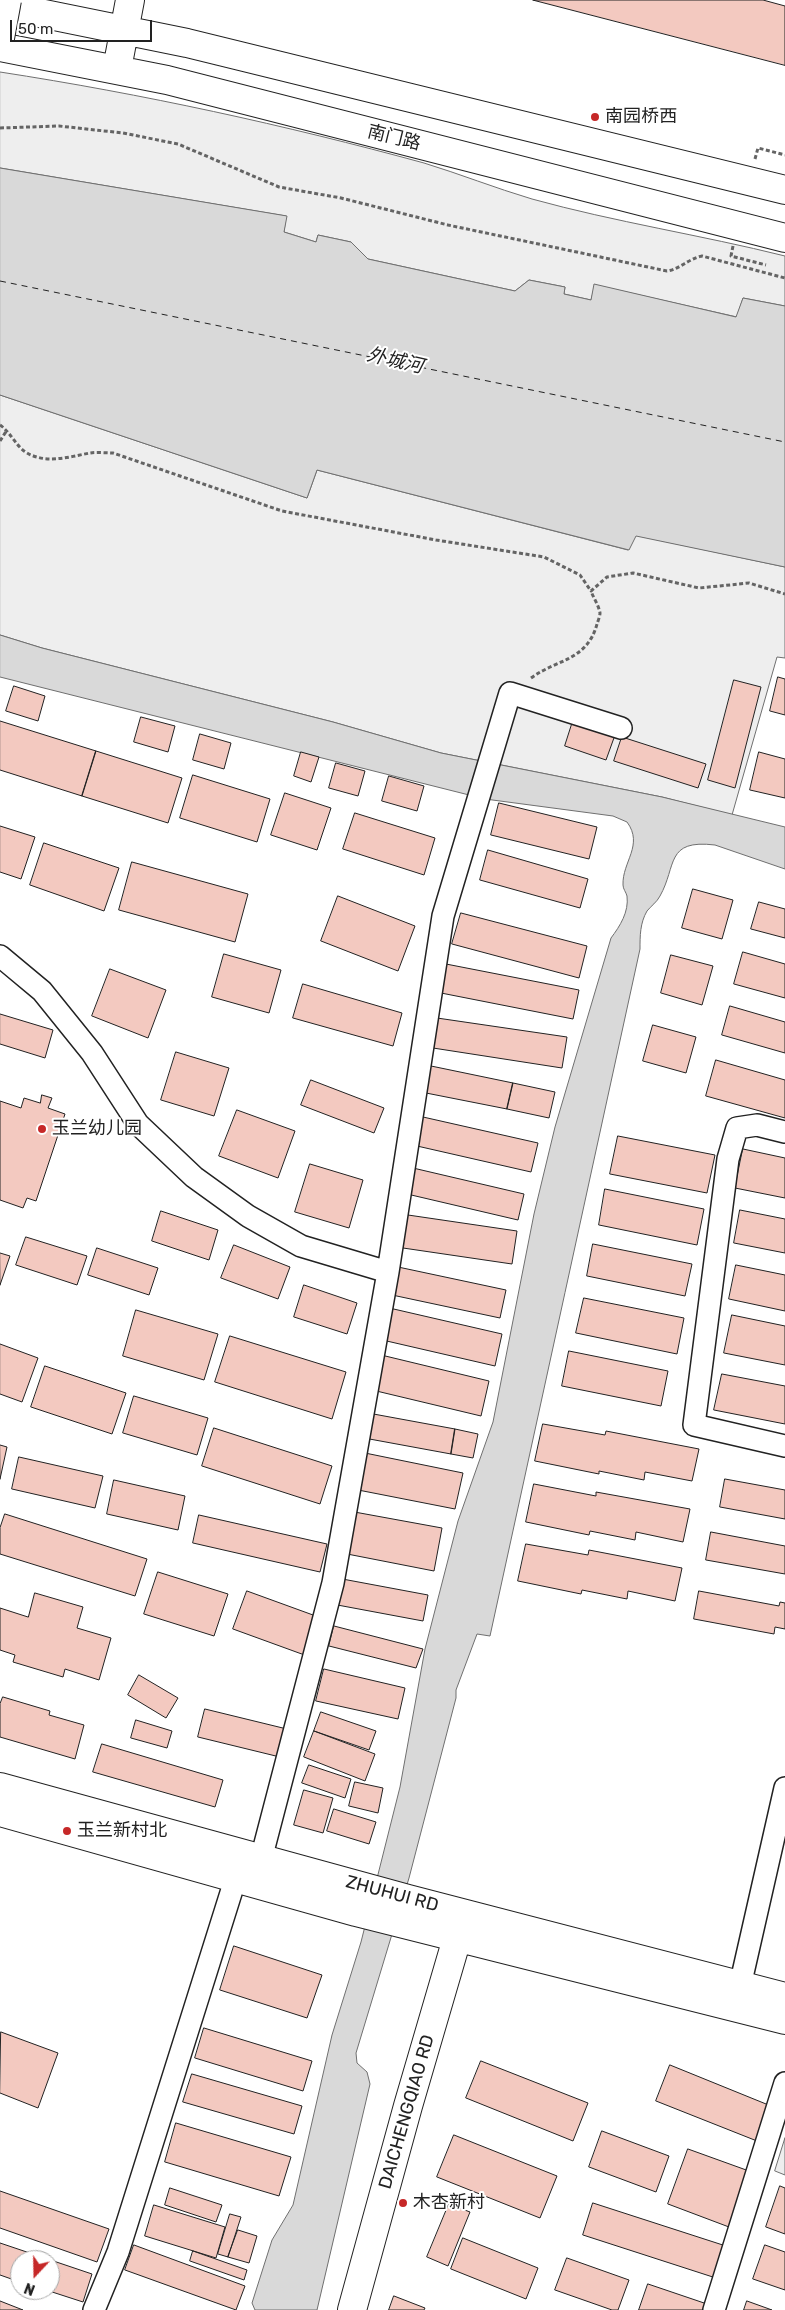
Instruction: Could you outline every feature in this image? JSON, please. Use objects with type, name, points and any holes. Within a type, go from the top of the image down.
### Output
[{"type":"main road","points":[[0,38],[7,0]]},
{"type":"main road","points":[[118,69],[130,0]]},
{"type":"main road","points":[[0,5],[125,28],[785,190]]},
{"type":"main road","name":"南门路","points":[[0,47],[118,69],[785,238]]},
{"type":"main road","name":"ZHUHUI RD","points":[[0,1787],[261,1859],[357,1898]]},
{"type":"main road","name":"ZHUHUI RD","points":[[0,1812],[236,1877],[357,1898],[736,1996],[785,2020]]},
{"type":"main road","name":"DAICHENGQIAO RD","points":[[352,2310],[408,2106],[468,1927]]},
{"type":"main road","name":"DAICHENGQIAO RD","points":[[366,2310],[421,2110],[468,1927]]},
{"type":"main road","name":"ZHUHUI RD","points":[[736,1996],[785,1998]]},
{"type":"street","points":[[261,1859],[333,1583],[388,1272],[443,916],[488,761],[510,693],[621,728]]},
{"type":"street","points":[[0,956],[42,992],[92,1053],[138,1124],[194,1177],[248,1216],[301,1246],[388,1272]]},
{"type":"street","points":[[785,1132],[757,1125],[737,1128],[728,1159],[694,1425],[785,1446]]},
{"type":"street","points":[[736,1996],[785,1788]]},
{"type":"street","points":[[94,2310],[118,2252],[236,1877]]},
{"type":"street","points":[[714,2310],[785,2083]]},
{"type":"path","points":[[0,128],[59,126],[123,133],[178,144],[279,187],[341,198],[448,226],[667,271],[676,270],[693,258],[702,256],[785,278]]},
{"type":"path","points":[[758,148],[785,155]]},
{"type":"path","points":[[730,256],[766,266]]},
{"type":"path","points":[[0,425],[7,430],[24,451],[46,459],[72,458],[91,453],[113,453],[282,511],[418,537],[544,557],[580,576],[591,591],[600,613],[594,634],[584,648],[568,661],[540,672],[510,693]]},
{"type":"path","points":[[0,441],[7,430]]},
{"type":"path","points":[[591,591],[607,577],[633,574],[699,588],[749,583],[785,594]]},
{"type":"shaded area","points":[[0,72],[160,100],[266,123],[424,163],[518,195],[563,207],[785,256],[785,306],[743,298],[737,317],[595,285],[591,300],[564,294],[565,287],[529,280],[515,291],[368,259],[351,242],[318,235],[316,242],[284,232],[286,216],[0,168]]},
{"type":"shaded area","points":[[0,395],[307,498],[317,470],[628,550],[635,535],[785,567],[785,658],[777,657],[732,815],[662,797],[441,753],[333,722],[42,648],[0,635]]},
{"type":"shaded area","points":[[785,2138],[785,2175],[775,2171]]},
{"type":"water","name":"外城河","points":[[0,168],[287,216],[284,232],[316,242],[318,235],[351,242],[368,259],[515,291],[529,280],[565,287],[564,294],[591,300],[594,284],[736,317],[743,298],[785,306],[785,567],[636,536],[629,550],[317,470],[307,498],[0,395]]},
{"type":"water","points":[[0,635],[42,648],[333,722],[441,753],[662,797],[785,827],[785,869],[715,845],[699,844],[688,846],[680,851],[675,857],[660,896],[647,911],[643,920],[640,934],[640,949],[490,1636],[477,1634],[456,1690],[456,1698],[409,1878],[356,2053],[357,2063],[367,2072],[370,2084],[317,2310],[255,2310],[252,2303],[272,2240],[293,2205],[332,2035],[361,1942],[400,1787],[425,1649],[458,1521],[493,1422],[534,1214],[555,1127],[611,938],[621,924],[627,908],[627,896],[623,886],[633,846],[632,830],[627,822],[613,816],[485,799],[0,677]]},
{"type":"building","points":[[533,0],[763,0],[785,6],[785,65]]},
{"type":"building","points":[[778,677],[785,679],[785,715],[770,711]]},
{"type":"building","points":[[734,680],[761,687],[735,788],[708,780]]},
{"type":"building","points":[[14,686],[45,696],[38,721],[6,711]]},
{"type":"building","points":[[141,717],[175,726],[168,752],[134,742]]},
{"type":"building","points":[[0,721],[96,751],[82,796],[0,770]]},
{"type":"building","points":[[573,721],[615,735],[606,760],[565,746]]},
{"type":"building","points":[[200,734],[231,743],[224,769],[193,760]]},
{"type":"building","points":[[622,737],[706,764],[698,788],[614,761]]},
{"type":"building","points":[[96,751],[182,778],[168,823],[82,796]]},
{"type":"building","points":[[301,752],[319,757],[311,782],[294,776]]},
{"type":"building","points":[[759,752],[785,759],[785,798],[750,790]]},
{"type":"building","points":[[336,763],[365,771],[358,796],[329,788]]},
{"type":"building","points":[[193,775],[270,799],[257,842],[180,818]]},
{"type":"building","points":[[389,776],[424,786],[417,811],[382,801]]},
{"type":"building","points":[[285,793],[331,808],[317,850],[271,835]]},
{"type":"building","points":[[499,803],[597,827],[589,859],[491,835]]},
{"type":"building","points":[[355,813],[435,838],[424,875],[343,849]]},
{"type":"building","points":[[0,826],[35,837],[21,879],[0,872]]},
{"type":"building","points":[[44,843],[119,868],[104,911],[30,885]]},
{"type":"building","points":[[488,850],[588,879],[580,908],[480,880]]},
{"type":"building","points":[[132,862],[248,894],[235,942],[119,910]]},
{"type":"building","points":[[693,889],[733,900],[722,939],[682,928]]},
{"type":"building","points":[[338,896],[415,926],[398,971],[321,941]]},
{"type":"building","points":[[759,902],[785,909],[785,938],[751,929]]},
{"type":"building","points":[[461,913],[587,946],[579,978],[452,944]]},
{"type":"building","points":[[743,952],[785,964],[785,998],[734,984]]},
{"type":"building","points":[[224,954],[281,970],[269,1013],[212,997]]},
{"type":"building","points":[[671,955],[713,966],[702,1005],[661,993]]},
{"type":"building","points":[[446,964],[579,990],[573,1019],[441,993]]},
{"type":"building","points":[[110,969],[166,990],[148,1038],[92,1016]]},
{"type":"building","points":[[303,984],[402,1013],[393,1046],[293,1018]]},
{"type":"building","points":[[730,1006],[785,1022],[785,1053],[722,1035]]},
{"type":"building","points":[[0,1014],[53,1030],[45,1058],[0,1044]]},
{"type":"building","points":[[437,1018],[567,1037],[562,1068],[433,1048]]},
{"type":"building","points":[[653,1025],[696,1037],[686,1073],[643,1061]]},
{"type":"building","points":[[176,1052],[229,1068],[214,1116],[161,1100]]},
{"type":"building","points":[[716,1060],[785,1080],[785,1118],[706,1096]]},
{"type":"building","points":[[431,1066],[513,1083],[507,1109],[426,1093]]},
{"type":"building","points":[[311,1080],[384,1108],[374,1133],[301,1105]]},
{"type":"building","points":[[513,1083],[555,1092],[549,1118],[507,1109]]},
{"type":"building","points":[[42,1095],[52,1098],[48,1108],[65,1114],[36,1201],[27,1198],[23,1208],[0,1200],[0,1101],[21,1108],[24,1098],[40,1103]]},
{"type":"building","points":[[237,1110],[295,1131],[278,1178],[219,1156]]},
{"type":"building","points":[[423,1117],[538,1143],[531,1172],[417,1146]]},
{"type":"building","points":[[618,1136],[715,1155],[707,1193],[610,1174]]},
{"type":"building","points":[[743,1149],[785,1158],[785,1198],[735,1188]]},
{"type":"building","points":[[310,1164],[363,1180],[349,1228],[295,1212]]},
{"type":"building","points":[[413,1168],[524,1194],[518,1220],[407,1194]]},
{"type":"building","points":[[605,1189],[704,1209],[697,1245],[599,1225]]},
{"type":"building","points":[[740,1210],[785,1219],[785,1253],[734,1243]]},
{"type":"building","points":[[161,1211],[218,1230],[209,1260],[152,1241]]},
{"type":"building","points":[[408,1215],[517,1231],[512,1264],[403,1248]]},
{"type":"building","points":[[26,1237],[87,1256],[77,1285],[16,1265]]},
{"type":"building","points":[[593,1244],[692,1264],[685,1296],[587,1276]]},
{"type":"building","points":[[234,1245],[290,1267],[278,1299],[221,1278]]},
{"type":"building","points":[[97,1248],[158,1268],[149,1295],[88,1275]]},
{"type":"building","points":[[0,1253],[10,1256],[0,1285]]},
{"type":"building","points":[[736,1265],[785,1275],[785,1311],[729,1299]]},
{"type":"building","points":[[398,1267],[506,1290],[500,1318],[392,1295]]},
{"type":"building","points":[[304,1285],[357,1303],[347,1334],[294,1317]]},
{"type":"building","points":[[584,1298],[684,1318],[677,1354],[576,1333]]},
{"type":"building","points":[[385,1307],[502,1334],[495,1366],[378,1339]]},
{"type":"building","points":[[136,1310],[218,1334],[204,1380],[123,1356]]},
{"type":"building","points":[[732,1315],[785,1326],[785,1365],[724,1353]]},
{"type":"building","points":[[230,1336],[346,1372],[332,1419],[215,1382]]},
{"type":"building","points":[[0,1344],[38,1358],[22,1402],[0,1394]]},
{"type":"building","points":[[569,1351],[668,1371],[661,1406],[562,1386]]},
{"type":"building","points":[[377,1354],[489,1381],[481,1416],[368,1389]]},
{"type":"building","points":[[45,1366],[126,1393],[112,1434],[31,1407]]},
{"type":"building","points":[[722,1374],[785,1386],[785,1424],[714,1410]]},
{"type":"building","points":[[134,1396],[208,1418],[197,1455],[123,1433]]},
{"type":"building","points":[[368,1413],[455,1429],[451,1454],[364,1438]]},
{"type":"building","points":[[543,1424],[605,1435],[606,1431],[699,1449],[692,1481],[645,1472],[644,1480],[599,1471],[599,1474],[535,1461]]},
{"type":"building","points":[[214,1428],[332,1466],[320,1504],[202,1466]]},
{"type":"building","points":[[455,1429],[478,1434],[473,1458],[451,1454]]},
{"type":"building","points":[[0,1445],[7,1447],[0,1479]]},
{"type":"building","points":[[360,1452],[463,1473],[455,1509],[353,1489]]},
{"type":"building","points":[[19,1457],[103,1476],[95,1508],[12,1489]]},
{"type":"building","points":[[725,1479],[785,1490],[785,1519],[720,1507]]},
{"type":"building","points":[[114,1480],[185,1496],[178,1530],[107,1514]]},
{"type":"building","points":[[534,1484],[596,1496],[596,1492],[690,1509],[683,1542],[636,1532],[635,1540],[590,1531],[589,1535],[526,1522]]},
{"type":"building","points":[[349,1511],[442,1528],[434,1571],[342,1553]]},
{"type":"building","points":[[5,1514],[147,1559],[135,1596],[0,1554],[0,1528]]},
{"type":"building","points":[[199,1515],[327,1544],[320,1572],[193,1543]]},
{"type":"building","points":[[711,1532],[785,1546],[785,1574],[706,1560]]},
{"type":"building","points":[[526,1544],[588,1555],[589,1550],[682,1568],[675,1601],[628,1591],[627,1599],[582,1590],[581,1594],[518,1581]]},
{"type":"building","points":[[158,1572],[228,1594],[214,1636],[144,1614]]},
{"type":"building","points":[[337,1578],[428,1595],[423,1621],[332,1604]]},
{"type":"building","points":[[247,1591],[324,1619],[310,1657],[233,1629]]},
{"type":"building","points":[[699,1591],[779,1606],[780,1602],[785,1603],[785,1629],[775,1627],[774,1634],[694,1619]]},
{"type":"building","points":[[35,1593],[83,1607],[77,1628],[111,1638],[99,1680],[65,1669],[63,1677],[13,1662],[15,1655],[0,1650],[0,1608],[28,1617]]},
{"type":"building","points":[[334,1626],[423,1649],[416,1668],[329,1646]]},
{"type":"building","points":[[324,1669],[405,1688],[398,1719],[316,1701]]},
{"type":"building","points":[[139,1675],[178,1698],[166,1718],[128,1695]]},
{"type":"building","points":[[3,1697],[50,1711],[49,1715],[84,1725],[75,1759],[0,1737],[0,1704]]},
{"type":"building","points":[[205,1709],[291,1730],[284,1758],[198,1737]]},
{"type":"building","points":[[321,1712],[376,1731],[369,1750],[314,1731]]},
{"type":"building","points":[[136,1720],[172,1731],[167,1748],[131,1738]]},
{"type":"building","points":[[314,1731],[375,1754],[365,1781],[304,1757]]},
{"type":"building","points":[[102,1744],[223,1780],[215,1807],[93,1772]]},
{"type":"building","points":[[309,1765],[351,1779],[345,1798],[302,1783]]},
{"type":"building","points":[[355,1782],[383,1788],[378,1813],[349,1806]]},
{"type":"building","points":[[304,1790],[333,1798],[323,1833],[294,1825]]},
{"type":"building","points":[[334,1809],[376,1822],[369,1844],[327,1831]]},
{"type":"building","points":[[234,1946],[322,1975],[307,2018],[220,1990]]},
{"type":"building","points":[[204,2028],[312,2061],[303,2091],[195,2058]]},
{"type":"building","points":[[1,2032],[58,2053],[38,2108],[0,2093]]},
{"type":"building","points":[[481,2061],[588,2103],[573,2141],[466,2098]]},
{"type":"building","points":[[670,2065],[771,2106],[757,2141],[656,2101]]},
{"type":"building","points":[[192,2074],[302,2106],[294,2134],[183,2102]]},
{"type":"building","points":[[176,2123],[291,2157],[279,2196],[165,2162]]},
{"type":"building","points":[[602,2131],[669,2156],[656,2192],[589,2167]]},
{"type":"building","points":[[454,2135],[557,2176],[540,2218],[437,2177]]},
{"type":"building","points":[[688,2149],[749,2171],[729,2227],[668,2204]]},
{"type":"building","points":[[780,2186],[785,2188],[785,2234],[766,2227]]},
{"type":"building","points":[[170,2188],[222,2205],[216,2222],[165,2205]]},
{"type":"building","points":[[0,2191],[109,2229],[97,2262],[0,2228]]},
{"type":"building","points":[[593,2203],[729,2247],[719,2279],[583,2235]]},
{"type":"building","points":[[449,2204],[470,2212],[448,2266],[427,2257]]},
{"type":"building","points":[[154,2205],[225,2227],[216,2258],[145,2236]]},
{"type":"building","points":[[230,2214],[241,2217],[228,2257],[218,2254]]},
{"type":"building","points":[[238,2230],[257,2236],[249,2263],[228,2257]]},
{"type":"building","points":[[463,2238],[538,2268],[526,2299],[451,2269]]},
{"type":"building","points":[[0,2243],[21,2250],[10,2250],[10,2278],[0,2275]]},
{"type":"building","points":[[134,2245],[245,2286],[236,2310],[125,2270]]},
{"type":"building","points":[[765,2245],[785,2252],[785,2290],[753,2279]]},
{"type":"building","points":[[193,2251],[247,2270],[244,2280],[190,2261]]},
{"type":"building","points":[[567,2258],[629,2280],[618,2310],[612,2310],[555,2290]]},
{"type":"building","points":[[60,2263],[92,2274],[83,2302],[60,2295]]},
{"type":"building","points":[[648,2284],[710,2305],[708,2310],[639,2310]]},
{"type":"building","points":[[394,2296],[425,2308],[424,2310],[389,2310]]},
{"type":"building","points":[[0,2301],[23,2310],[0,2310]]},
{"type":"building","points":[[747,2301],[772,2310],[744,2310]]},
{"type":"ferry route","points":[[0,281],[785,442]]},
{"type":"place","name":"南园桥西","points":[[595,117]]},
{"type":"place","name":"玉兰幼儿园","points":[[42,1129]]},
{"type":"place","name":"玉兰新村北","points":[[67,1831]]},
{"type":"place","name":"木杏新村","points":[[403,2203]]}]
